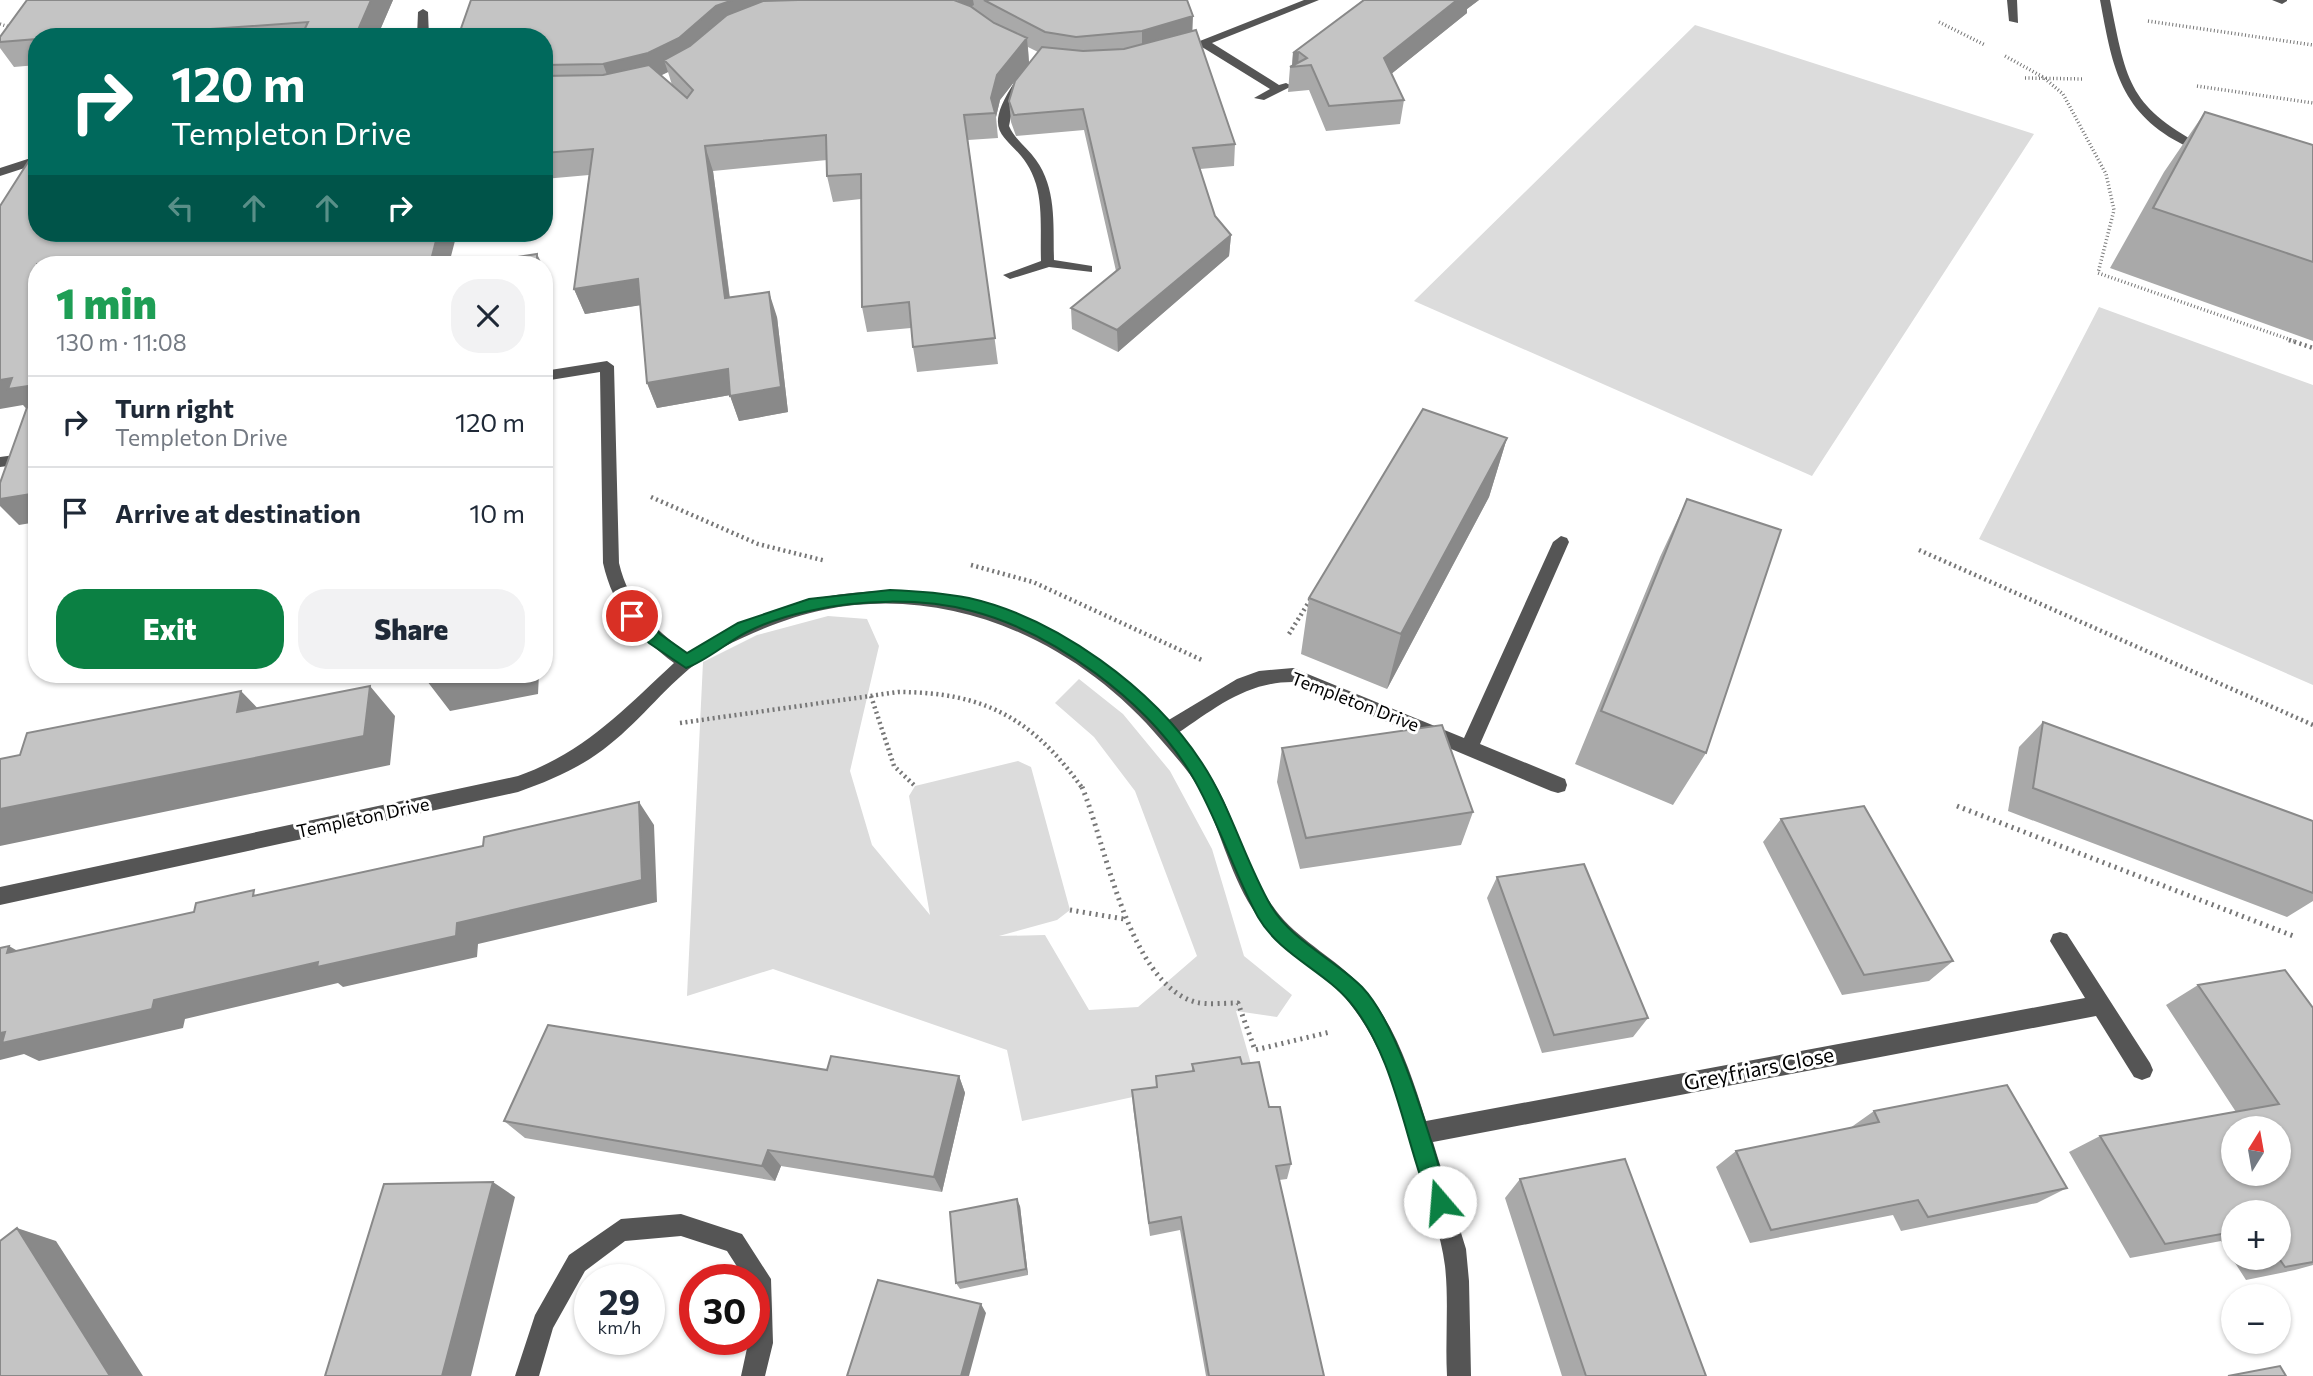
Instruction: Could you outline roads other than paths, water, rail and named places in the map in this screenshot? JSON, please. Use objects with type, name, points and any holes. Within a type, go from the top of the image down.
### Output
[{"type":"street","points":[[1167,55],[1314,0]]},
{"type":"street","points":[[2012,0],[2014,21]]},
{"type":"street","points":[[2105,0],[2120,76],[2132,99],[2146,114],[2175,136],[2220,160]]},
{"type":"street","points":[[422,28],[423,12]]},
{"type":"street","points":[[1204,43],[1279,90]]},
{"type":"street","points":[[1028,75],[1012,95],[1003,127],[1009,140],[1038,171],[1043,187],[1048,263]]},
{"type":"street","points":[[1260,97],[1296,82]]},
{"type":"street","points":[[0,172],[28,162]]},
{"type":"street","points":[[1010,275],[1048,263],[1087,269]]},
{"type":"street","points":[[553,375],[607,366],[611,562],[616,589],[632,616],[686,662]]},
{"type":"street","points":[[0,463],[28,458]]},
{"type":"street","points":[[1469,748],[1561,542]]},
{"type":"street","name":"Templeton Drive","points":[[0,895],[518,784],[554,773],[584,755],[630,718],[686,662],[743,627],[809,605],[890,596],[930,597],[970,604],[1037,629],[1100,669],[1132,694],[1168,730],[1197,769],[1266,914],[1286,936],[1356,994],[1376,1021],[1418,1134],[1454,1247],[1459,1376]]},
{"type":"street","name":"Templeton Drive","points":[[1168,730],[1255,677],[1274,673],[1293,675],[1558,785]]},
{"type":"street","points":[[2060,942],[2142,1070]]},
{"type":"street","name":"Greyfriars Close","points":[[1418,1134],[2101,1005]]},
{"type":"street","points":[[527,1376],[543,1323],[577,1263],[621,1230],[681,1225],[734,1242],[760,1279],[761,1343],[753,1376]]}]
